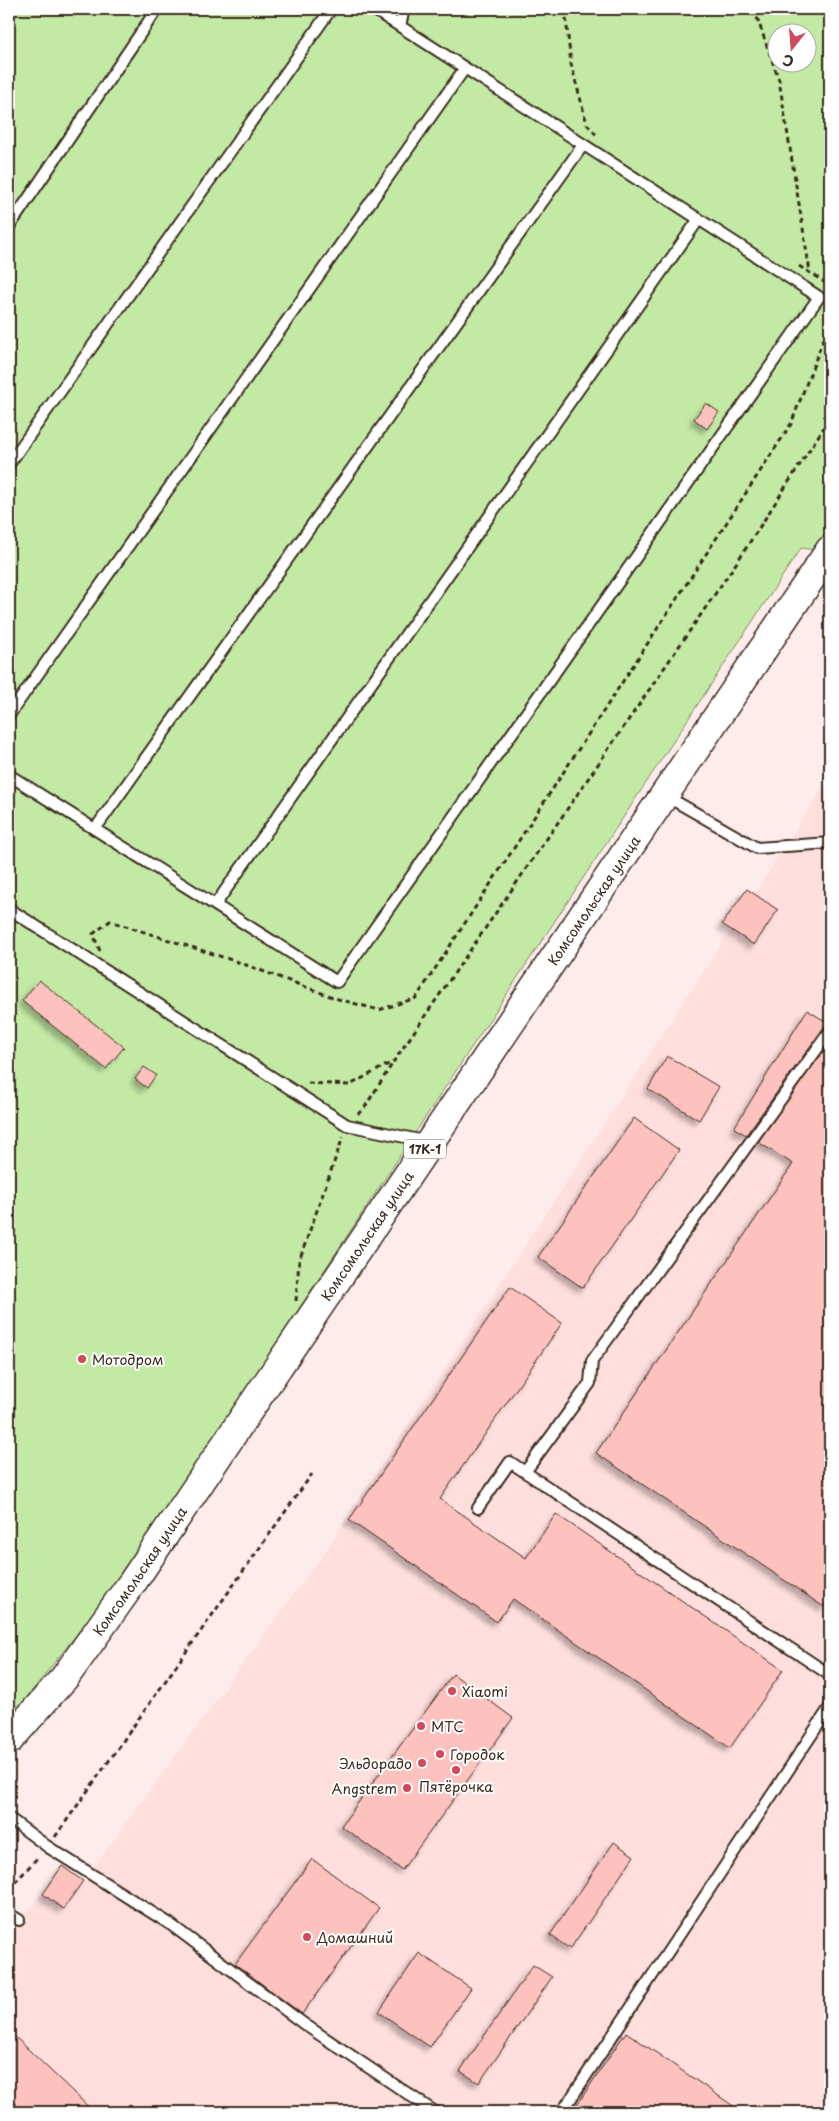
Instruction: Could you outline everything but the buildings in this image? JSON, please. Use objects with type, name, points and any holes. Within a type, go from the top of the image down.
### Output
[{"type":"main road","name":"Комсомольская улица","points":[[9,1740],[65,1678],[132,1583],[663,794],[828,557]]},
{"type":"lane","points":[[9,226],[157,9]]},
{"type":"lane","points":[[9,464],[330,9]]},
{"type":"lane","points":[[400,26],[404,9]]},
{"type":"lane","points":[[9,775],[337,982],[819,298],[375,10]]},
{"type":"lane","points":[[9,715],[465,68]]},
{"type":"lane","points":[[95,829],[583,145]]},
{"type":"lane","points":[[215,905],[699,220]]},
{"type":"lane","points":[[663,794],[757,848],[830,844]]},
{"type":"lane","points":[[9,909],[347,1125],[430,1142]]},
{"type":"lane","points":[[525,1472],[590,1383],[592,1361],[830,1031]]},
{"type":"lane","points":[[478,1508],[510,1462],[830,1675]]},
{"type":"lane","points":[[562,2112],[830,1707]]},
{"type":"lane","points":[[9,1818],[48,1847],[170,1924],[304,2024],[435,2112]]},
{"type":"lane","points":[[9,1914],[19,1920]]},
{"type":"lane","points":[[827,2112],[830,2108]]},
{"type":"path","points":[[565,9],[571,64],[586,124],[602,142]]},
{"type":"path","points":[[754,9],[779,80],[810,273]]},
{"type":"path","points":[[793,262],[829,284],[830,290]]},
{"type":"path","points":[[103,958],[93,934],[110,921],[238,962],[338,999],[379,1010],[416,998],[791,424],[830,322]]},
{"type":"path","points":[[296,1307],[299,1261],[347,1125],[365,1107],[394,1061],[737,562],[830,418]]},
{"type":"path","points":[[304,1083],[350,1084],[394,1061]]},
{"type":"path","points":[[54,1837],[312,1474]]},
{"type":"shaded area","points":[[830,777],[830,2112],[9,2112],[9,1931],[43,1894],[63,1909],[329,1546]]},
{"type":"green space","points":[[9,9],[830,9],[830,552],[801,548],[122,1577],[9,1720]]},
{"type":"place","name":"Мотодром","points":[[82,1359]]},
{"type":"place","name":"Xiaomi","points":[[452,1691]]},
{"type":"place","name":"МТС","points":[[421,1726]]},
{"type":"place","name":"Городок","points":[[440,1754]]},
{"type":"place","name":"Эльдорадо","points":[[422,1763]]},
{"type":"place","name":"Пятёрочка","points":[[456,1770]]},
{"type":"place","name":"Angstrem","points":[[407,1788]]},
{"type":"place","name":"Домашний","points":[[307,1937]]}]
